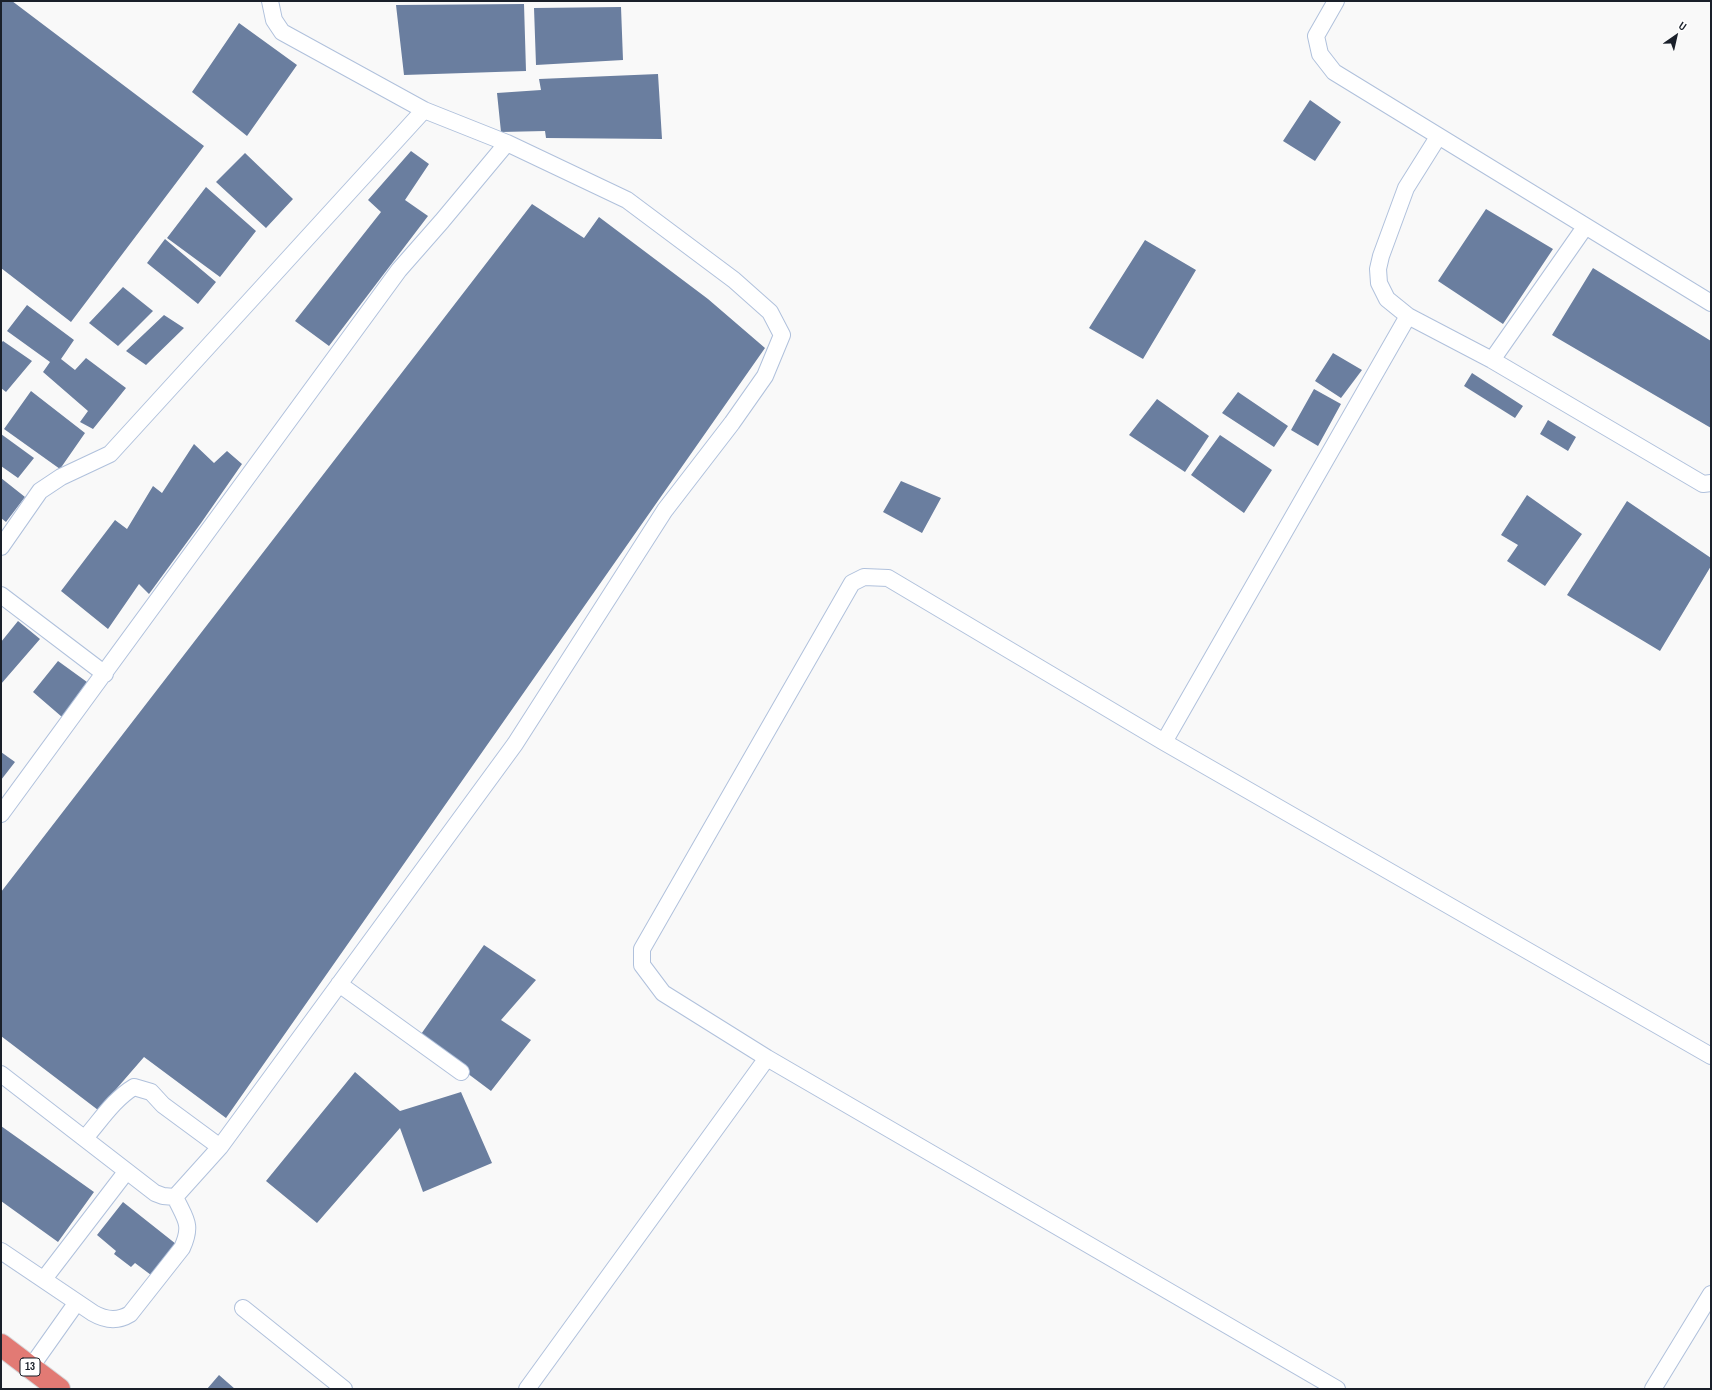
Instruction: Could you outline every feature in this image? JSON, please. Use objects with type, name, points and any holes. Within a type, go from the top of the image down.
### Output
[{"type":"highway","name":"13","points":[[1,1345],[59,1389]]},
{"type":"lane","points":[[175,1197],[220,1147],[515,744],[665,510],[732,423],[765,376],[782,336],[770,312],[734,280],[627,200],[507,143],[424,110],[282,32],[274,20],[270,1]]},
{"type":"lane","points":[[1336,1],[1316,36],[1320,54],[1334,72],[1711,303]]},
{"type":"lane","points":[[1,547],[40,491],[61,477],[110,454],[424,110]]},
{"type":"lane","points":[[1438,137],[1406,188],[1381,256],[1378,270],[1379,283],[1387,299],[1408,316],[1492,360],[1703,484],[1711,483]]},
{"type":"lane","points":[[1,814],[105,674],[399,270],[507,143]]},
{"type":"lane","points":[[1492,360],[1585,227]]},
{"type":"lane","points":[[1164,742],[1408,316]]},
{"type":"lane","points":[[1337,1389],[767,1058],[663,993],[642,966],[642,950],[852,583],[864,577],[888,578],[1164,742],[1711,1056]]},
{"type":"lane","points":[[1,595],[105,674]]},
{"type":"lane","points":[[339,984],[461,1072]]},
{"type":"lane","points":[[527,1389],[767,1058]]},
{"type":"lane","points":[[1,1074],[155,1193],[163,1196],[175,1197]]},
{"type":"lane","points":[[85,1138],[118,1100],[134,1087],[150,1092],[163,1105],[220,1147]]},
{"type":"lane","points":[[44,1279],[126,1172]]},
{"type":"lane","points":[[1,1251],[103,1319],[123,1318],[130,1314],[182,1248],[187,1236],[186,1217],[175,1197]]},
{"type":"lane","points":[[1653,1389],[1711,1294]]},
{"type":"lane","points":[[31,1367],[77,1302]]},
{"type":"lane","points":[[243,1308],[344,1389]]},
{"type":"building","points":[[1,1],[12,1],[204,146],[71,322],[1,268]]},
{"type":"building","points":[[524,4],[526,71],[404,75],[396,5]]},
{"type":"building","points":[[621,7],[623,60],[536,65],[534,8]]},
{"type":"building","points":[[239,23],[297,65],[247,136],[192,92]]},
{"type":"building","points":[[658,74],[662,139],[546,138],[545,131],[501,132],[497,93],[541,90],[539,79]]},
{"type":"building","points":[[1310,100],[1341,122],[1315,161],[1283,141]]},
{"type":"building","points":[[411,151],[429,164],[405,200],[428,216],[329,346],[295,321],[381,212],[368,200]]},
{"type":"building","points":[[245,153],[293,199],[266,228],[216,182]]},
{"type":"building","points":[[206,187],[256,231],[220,277],[167,238]]},
{"type":"building","points":[[532,204],[584,238],[599,217],[708,299],[765,348],[226,1118],[144,1057],[98,1110],[1,1036],[1,892]]},
{"type":"building","points":[[1486,209],[1553,249],[1503,324],[1438,281]]},
{"type":"building","points":[[165,239],[216,282],[198,304],[147,263]]},
{"type":"building","points":[[1145,240],[1196,270],[1143,359],[1089,328]]},
{"type":"building","points":[[1593,268],[1711,341],[1711,428],[1552,335]]},
{"type":"building","points":[[123,287],[153,311],[118,346],[89,323]]},
{"type":"building","points":[[27,305],[74,340],[61,359],[75,370],[86,358],[126,388],[93,429],[80,422],[88,411],[43,372],[50,362],[7,331]]},
{"type":"building","points":[[164,315],[184,328],[146,365],[126,351]]},
{"type":"building","points":[[3,341],[32,361],[6,392],[1,388],[1,343]]},
{"type":"building","points":[[1333,353],[1362,370],[1341,398],[1315,381]]},
{"type":"building","points":[[1472,373],[1523,406],[1515,418],[1464,386]]},
{"type":"building","points":[[1314,389],[1341,404],[1318,446],[1291,430]]},
{"type":"building","points":[[31,391],[85,433],[60,469],[4,429]]},
{"type":"building","points":[[1238,392],[1288,426],[1274,447],[1222,413]]},
{"type":"building","points":[[1157,399],[1209,436],[1185,472],[1129,435]]},
{"type":"building","points":[[1548,420],[1576,437],[1568,451],[1540,434]]},
{"type":"building","points":[[1,434],[34,458],[18,478],[1,466]]},
{"type":"building","points":[[1220,435],[1272,470],[1244,513],[1191,475]]},
{"type":"building","points":[[194,444],[214,463],[227,451],[242,464],[149,594],[139,584],[108,629],[61,591],[115,520],[127,529],[153,486],[162,493]]},
{"type":"building","points":[[1,478],[25,497],[6,522],[1,518]]},
{"type":"building","points":[[901,481],[941,498],[922,533],[883,512]]},
{"type":"building","points":[[1527,495],[1582,534],[1545,586],[1507,561],[1518,545],[1501,535]]},
{"type":"building","points":[[1627,501],[1711,558],[1711,566],[1660,651],[1567,595]]},
{"type":"building","points":[[18,621],[40,639],[1,684],[1,642]]},
{"type":"building","points":[[58,661],[87,682],[62,717],[33,692]]},
{"type":"building","points":[[1,752],[15,762],[1,780]]},
{"type":"building","points":[[484,945],[536,980],[501,1020],[531,1040],[491,1091],[419,1037]]},
{"type":"building","points":[[355,1072],[400,1111],[461,1092],[492,1163],[423,1192],[400,1128],[317,1223],[266,1181]]},
{"type":"building","points":[[1,1126],[94,1192],[58,1242],[1,1201]]},
{"type":"building","points":[[123,1202],[176,1244],[151,1275],[135,1263],[131,1267],[114,1254],[116,1251],[97,1235]]},
{"type":"building","points":[[219,1375],[235,1389],[207,1389]]}]
